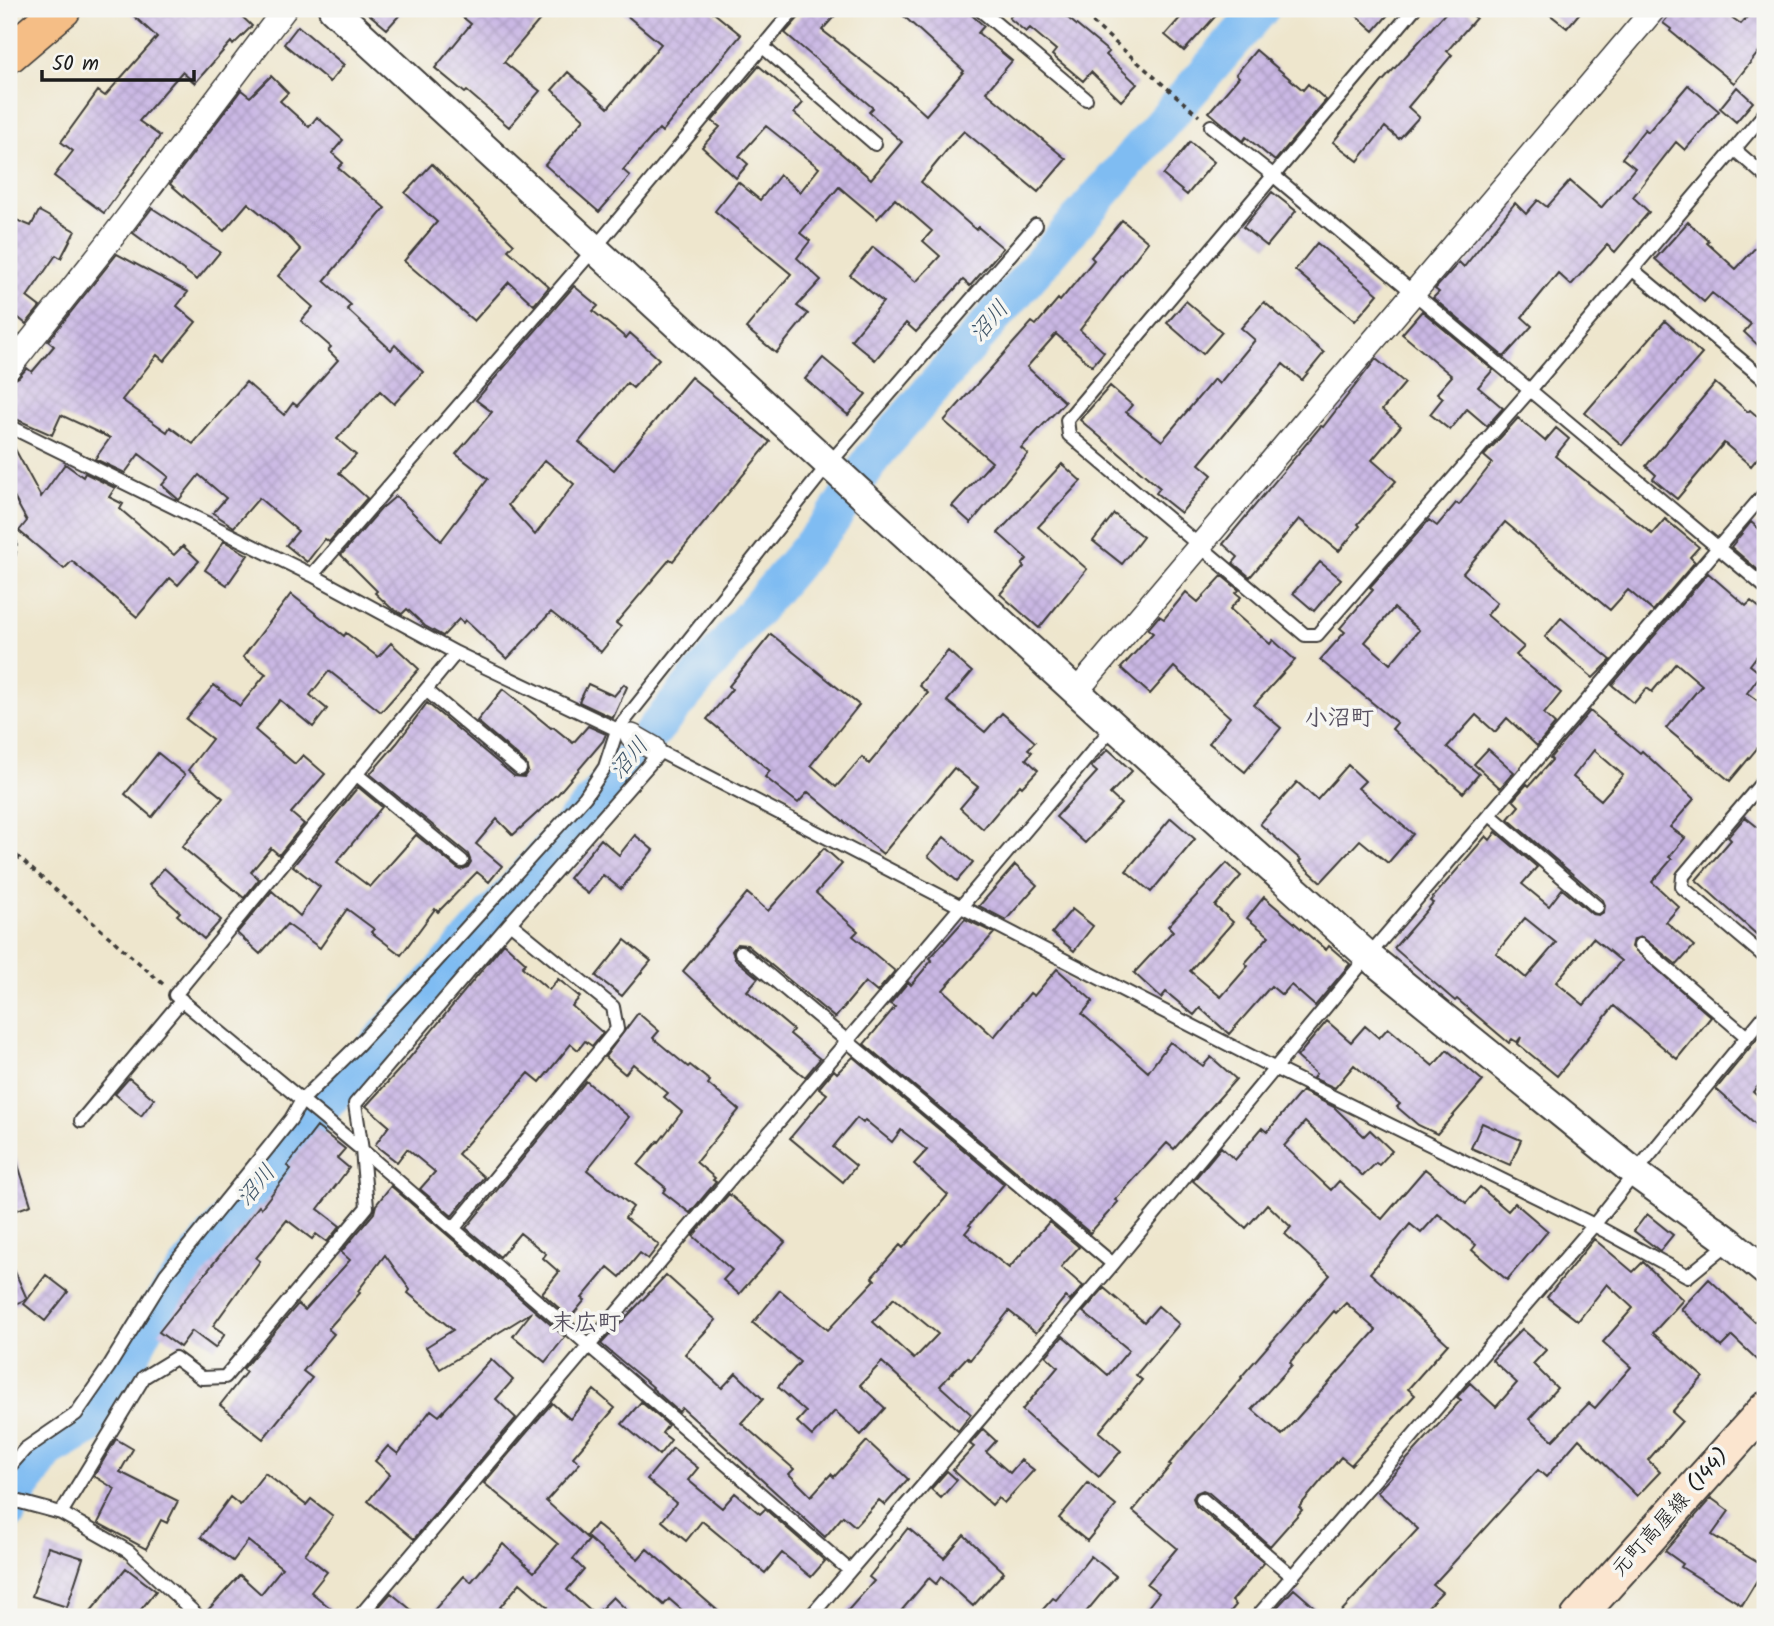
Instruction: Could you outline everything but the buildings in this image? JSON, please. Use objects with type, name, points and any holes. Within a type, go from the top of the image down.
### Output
[{"type":"main road","points":[[9,54],[62,9]]},
{"type":"main road","name":"元町高屋線 (144)","points":[[1578,1617],[1765,1409]]},
{"type":"street","points":[[9,368],[108,243],[285,9]]},
{"type":"street","points":[[333,9],[1076,692],[1368,956],[1635,1173],[1765,1271]]},
{"type":"street","points":[[1076,692],[1654,9]]},
{"type":"street","points":[[624,733],[656,750]]},
{"type":"lane","points":[[312,575],[594,249],[794,9]]},
{"type":"lane","points":[[979,9],[1086,99]]},
{"type":"lane","points":[[1414,9],[1067,420],[1069,435],[1305,635],[1317,635],[1765,113]]},
{"type":"lane","points":[[763,47],[875,144]]},
{"type":"lane","points":[[1211,126],[1765,587]]},
{"type":"lane","points":[[1735,150],[1765,176]]},
{"type":"lane","points":[[9,1467],[25,1448],[76,1414],[166,1274],[270,1147],[302,1100],[432,967],[585,797],[606,767],[624,733],[828,465],[1036,225]]},
{"type":"lane","points":[[1633,270],[1765,380]]},
{"type":"lane","points":[[9,426],[312,575],[456,653],[624,733]]},
{"type":"lane","points":[[810,1617],[1113,1264],[1368,956],[1765,493]]},
{"type":"lane","points":[[81,1121],[356,774],[456,653]]},
{"type":"lane","points":[[426,690],[520,769]]},
{"type":"lane","points":[[359,1617],[1114,726]]},
{"type":"lane","points":[[61,1513],[144,1377],[175,1358],[202,1378],[225,1377],[367,1207],[355,1104],[656,750],[1274,1068],[1594,1225],[1688,1276],[1730,1242]]},
{"type":"lane","points":[[356,774],[462,861]]},
{"type":"lane","points":[[1765,779],[1683,876],[1682,887],[1765,957]]},
{"type":"lane","points":[[1490,815],[1597,907]]},
{"type":"lane","points":[[454,1228],[617,1029],[613,1007],[510,923]]},
{"type":"lane","points":[[1640,946],[1747,1037]]},
{"type":"lane","points":[[741,952],[1113,1264]]},
{"type":"lane","points":[[178,998],[454,1228],[849,1570]]},
{"type":"lane","points":[[1257,1617],[1594,1225],[1765,1015]]},
{"type":"lane","points":[[9,1499],[61,1513],[128,1551],[200,1617]]},
{"type":"lane","points":[[1202,1499],[1292,1576]]},
{"type":"lane","points":[[178,1617],[188,1607]]},
{"type":"path","points":[[1077,9],[1211,126]]},
{"type":"path","points":[[9,512],[16,529],[17,552],[9,576]]},
{"type":"path","points":[[9,849],[178,998]]},
{"type":"waterway","name":"沼川","points":[[9,1512],[23,1485],[47,1451],[85,1429],[112,1391],[148,1323],[186,1270],[338,1089],[605,788],[832,520],[873,457],[1261,9]]},
{"type":"district","name":"小沼町","points":[[1339,719]]},
{"type":"district","name":"末広町","points":[[586,1324]]}]
